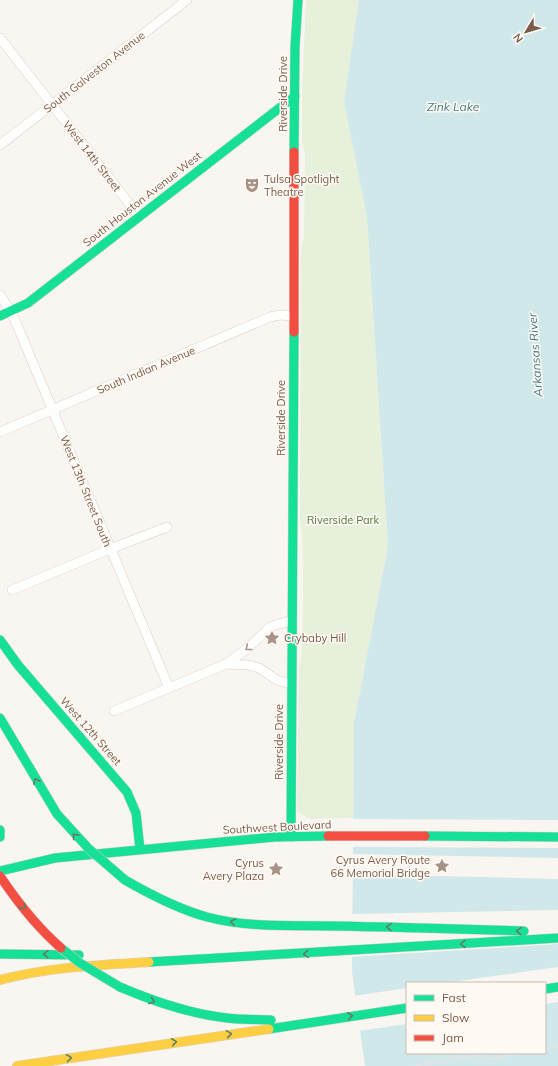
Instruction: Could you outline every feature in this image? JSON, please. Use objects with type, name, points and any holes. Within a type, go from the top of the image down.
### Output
[{"type":"main road","name":"Riverside Drive","points":[[291,836],[295,47],[298,0]]},
{"type":"main road","name":"South Houston Avenue West","points":[[0,316],[28,303],[295,96]]},
{"type":"main road","name":"West 12th Street","points":[[0,640],[18,665],[127,792],[132,800],[137,815],[140,849]]},
{"type":"main road","points":[[0,718],[57,814],[83,844],[109,868],[125,880],[161,900],[186,910],[210,918],[236,923],[272,926],[338,925],[558,932]]},
{"type":"main road","points":[[0,830],[0,837]]},
{"type":"main road","name":"Southwest Boulevard","points":[[0,871],[55,858],[291,836],[558,837]]},
{"type":"main road","points":[[0,876],[25,910],[50,938],[75,959],[120,987],[153,1001],[185,1011],[221,1018],[312,1022]]},
{"type":"main road","points":[[0,980],[59,968],[558,938]]},
{"type":"main road","points":[[0,954],[225,958]]},
{"type":"main road","points":[[546,989],[558,987]]},
{"type":"main road","points":[[17,1066],[406,1008]]},
{"type":"main road","points":[[83,1066],[130,1049]]},
{"type":"street","name":"South Galveston Avenue","points":[[0,145],[52,105],[176,3],[187,0]]},
{"type":"street","name":"West 14th Street","points":[[0,38],[139,216]]},
{"type":"street","name":"West 13th Street South","points":[[0,296],[11,312],[169,688]]},
{"type":"street","name":"South Indian Avenue","points":[[0,432],[270,317],[278,315],[294,316]]},
{"type":"street","points":[[12,590],[167,527]]},
{"type":"street","points":[[114,711],[226,664],[248,648],[270,627],[292,621]]},
{"type":"street","points":[[226,664],[248,665],[259,668],[277,680],[291,684]]},
{"type":"green space","name":"Riverside Park","points":[[306,0],[359,0],[344,102],[367,217],[388,546],[354,723],[353,818],[311,819],[297,812],[299,671],[303,616],[303,558],[300,520],[301,249],[304,237],[305,155],[302,141],[302,91]]},
{"type":"water","name":"Zink Lake","points":[[359,0],[558,0],[558,1066],[365,1066],[352,972],[354,723],[388,546],[367,217],[344,102]]},
{"type":"pier","points":[[351,819],[558,820],[558,848],[351,847]]},
{"type":"pier","name":"Cyrus Avery Route 66 Memorial Bridge","points":[[351,854],[558,858],[558,879],[351,874]]},
{"type":"pier","points":[[558,910],[558,944],[350,957],[350,914]]},
{"type":"pier","points":[[558,967],[558,1002],[546,1004],[546,982],[452,982]]},
{"type":"pier","points":[[406,988],[406,1024],[358,1031],[353,996]]},
{"type":"railway","points":[[546,1048],[558,1046]]},
{"type":"railway","points":[[416,1066],[482,1054]]},
{"type":"railway","points":[[478,1061],[515,1054]]},
{"type":"traffic: fast","points":[[294,152],[295,47],[298,0]]},
{"type":"traffic: fast","points":[[0,316],[28,303],[295,96]]},
{"type":"traffic: fast","points":[[291,837],[294,332]]},
{"type":"traffic: fast","points":[[0,640],[18,665],[127,792],[136,813],[140,849]]},
{"type":"traffic: fast","points":[[0,718],[57,814]]},
{"type":"traffic: fast","points":[[57,814],[89,849],[125,880]]},
{"type":"traffic: fast","points":[[0,830],[0,837]]},
{"type":"traffic: fast","points":[[0,871],[55,858],[275,837],[328,836]]},
{"type":"traffic: fast","points":[[425,836],[558,837]]},
{"type":"traffic: fast","points":[[125,880],[175,906],[207,917],[238,923],[524,931]]},
{"type":"traffic: fast","points":[[149,962],[558,938]]},
{"type":"traffic: fast","points":[[61,948],[80,963],[120,987]]},
{"type":"traffic: fast","points":[[0,954],[79,955]]},
{"type":"traffic: fast","points":[[120,987],[146,998],[200,1014],[233,1019],[271,1020]]},
{"type":"traffic: fast","points":[[546,989],[558,987]]},
{"type":"traffic: fast","points":[[269,1029],[406,1008]]},
{"type":"traffic: slow","points":[[0,980],[55,969],[149,962]]},
{"type":"traffic: slow","points":[[17,1066],[269,1029]]},
{"type":"traffic: jam","points":[[294,152],[294,332]]},
{"type":"traffic: jam","points":[[328,836],[425,836]]},
{"type":"traffic: jam","points":[[0,876],[28,914],[61,948]]},
{"type":"place","name":"Tulsa Spotlight Theatre","points":[[252,185]]},
{"type":"place","name":"Crybaby Hill","points":[[272,638]]},
{"type":"place","name":"Cyrus Avery Route 66 Memorial Bridge","points":[[442,866]]},
{"type":"place","name":"Cyrus Avery Plaza","points":[[276,869]]},
{"type":"water label","name":"Arkansas River","points":[[535,355]]}]
